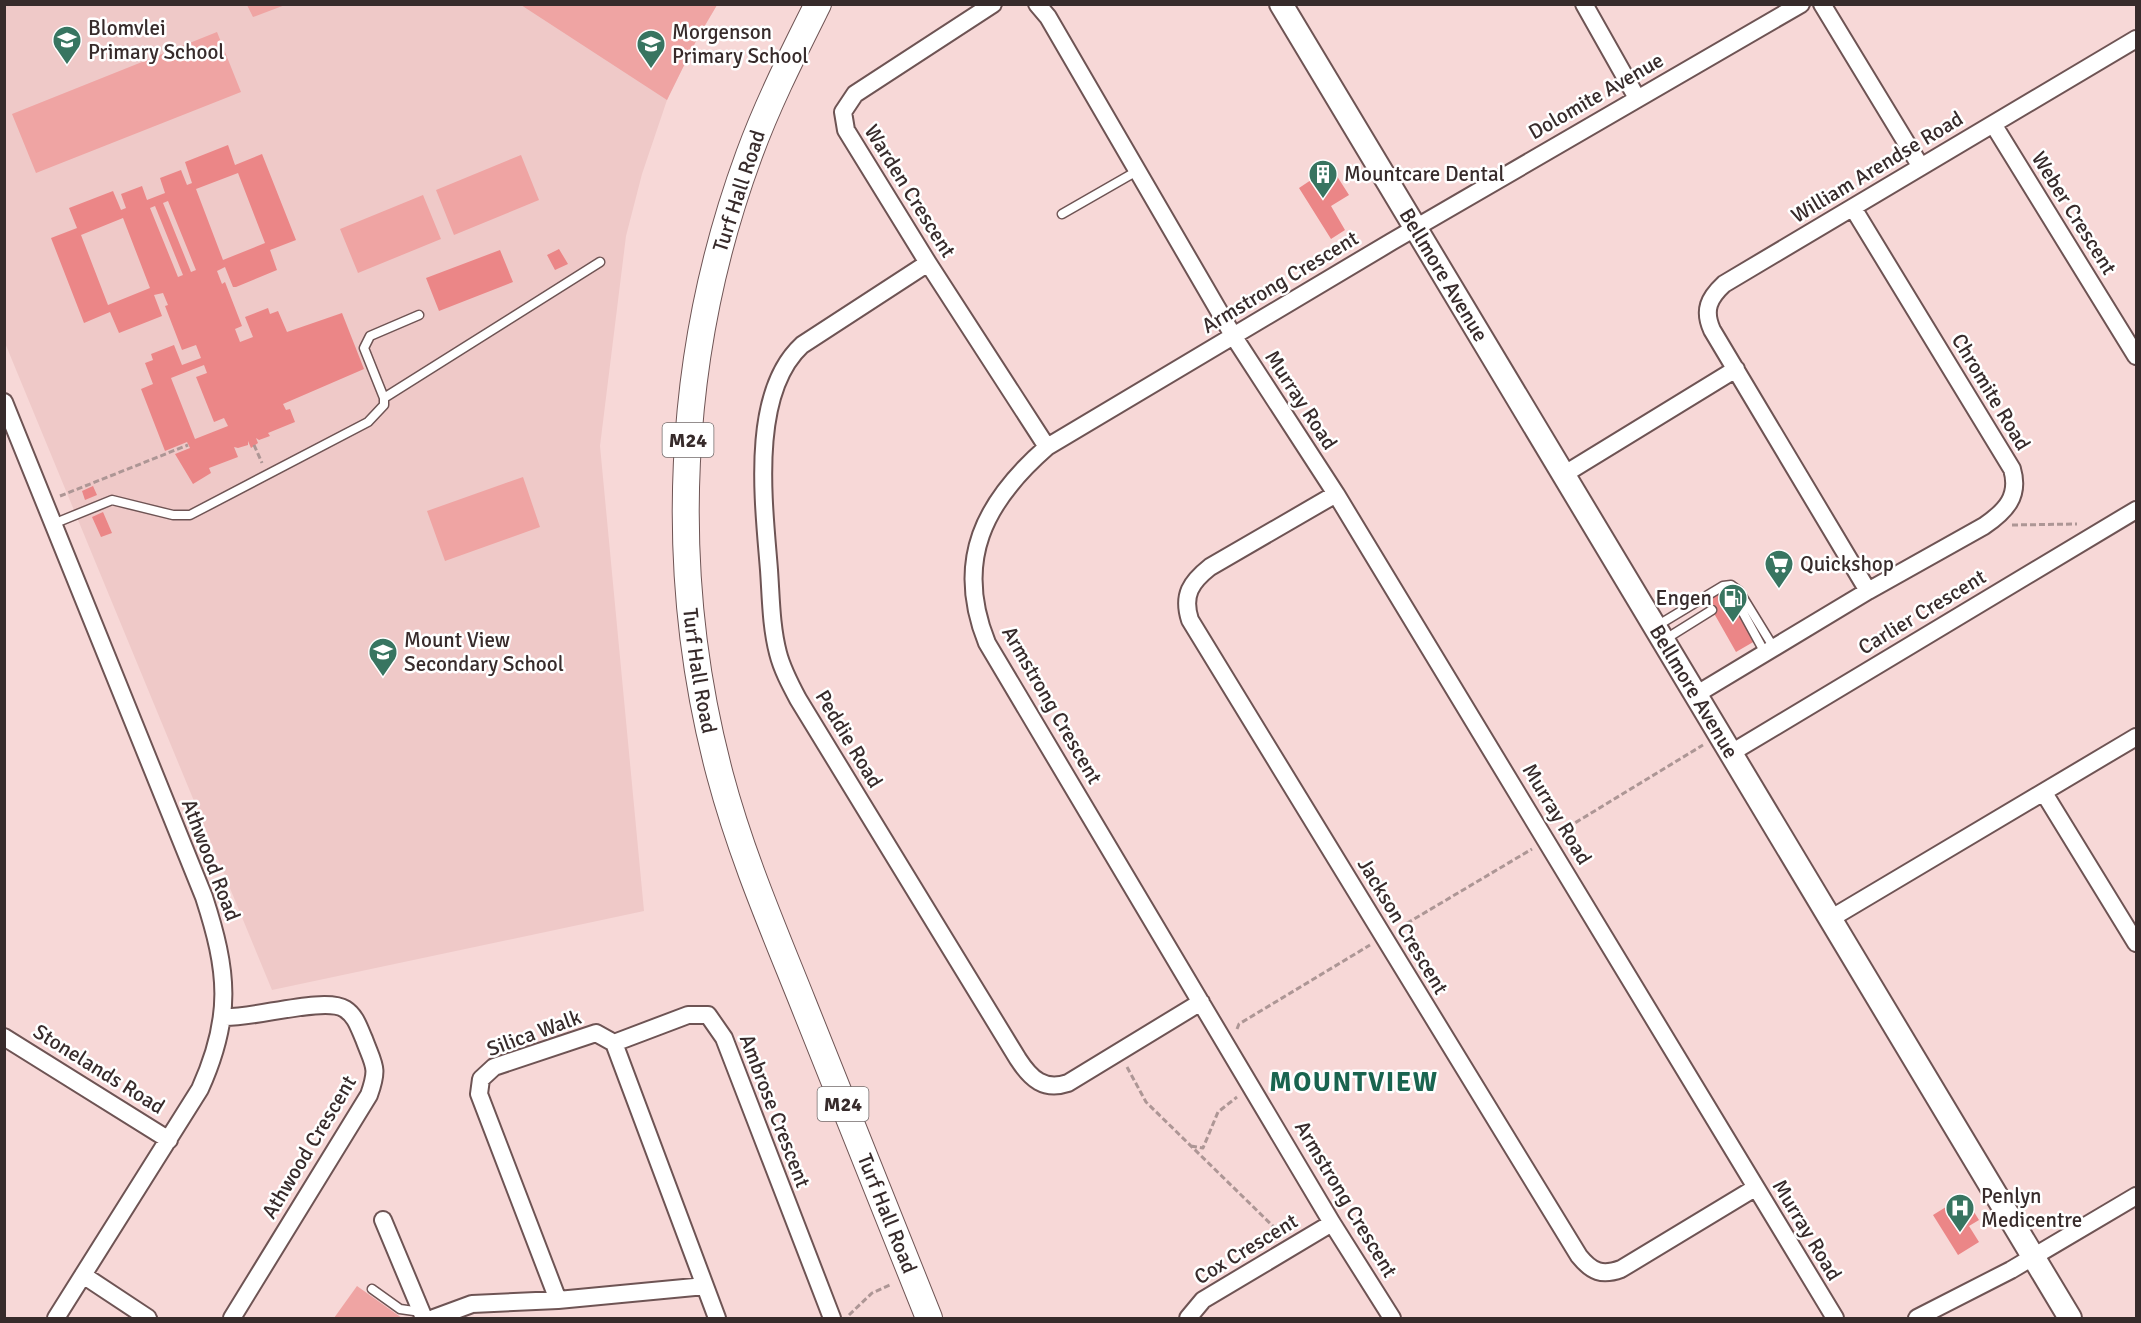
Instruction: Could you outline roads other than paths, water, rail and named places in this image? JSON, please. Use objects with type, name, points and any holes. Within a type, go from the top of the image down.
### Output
[{"type":"main road","name":"Turf Hall Road","points":[[818,4],[772,98],[749,155],[728,219],[707,299],[688,430],[686,537],[690,608],[703,701],[730,809],[758,890],[929,1318]]},
{"type":"street","name":"Warden Crescent","points":[[993,4],[855,94],[843,112],[846,130],[928,263],[1047,447]]},
{"type":"street","points":[[1037,4],[1047,17],[1234,337]]},
{"type":"street","name":"Bellmore Avenue","points":[[1281,4],[2070,1318]]},
{"type":"street","points":[[1584,4],[1637,98]]},
{"type":"street","name":"Dolomite Avenue","points":[[1416,229],[1801,4]]},
{"type":"street","points":[[1822,4],[1921,167]]},
{"type":"street","name":"William Arendse Road","points":[[1868,591],[1708,322],[1709,303],[1715,292],[1724,284],[2136,39]]},
{"type":"street","name":"Weber Crescent","points":[[1993,124],[2136,356]]},
{"type":"street","name":"Chromite Road","points":[[1696,694],[1868,591],[1984,526],[1999,516],[2012,499],[2016,489],[2012,469],[1853,208]]},
{"type":"street","name":"Armstrong Crescent","points":[[1392,1318],[1332,1223],[987,644],[980,625],[973,577],[979,534],[1009,484],[1047,447],[1416,229]]},
{"type":"street","name":"Peddie Road","points":[[928,263],[802,345],[786,362],[778,379],[767,429],[762,489],[774,634],[778,653],[798,699],[1026,1071],[1043,1085],[1059,1086],[1201,1002]]},
{"type":"street","name":"Murray Road","points":[[1234,337],[1336,494],[1834,1318]]},
{"type":"street","points":[[1563,475],[1736,369]]},
{"type":"street","name":"Athwood Road","points":[[4,402],[204,897],[223,969],[223,1017],[213,1060],[195,1097],[169,1140],[56,1318]]},
{"type":"street","name":"Jackson Crescent","points":[[1336,494],[1210,567],[1199,576],[1189,588],[1186,597],[1187,609],[1197,630],[1579,1256],[1588,1267],[1604,1274],[1621,1269],[1755,1188]]},
{"type":"street","name":"Carlier Crescent","points":[[1731,753],[2136,510]]},
{"type":"street","points":[[1830,919],[2136,737]]},
{"type":"street","points":[[2044,793],[2136,943]]},
{"type":"street","name":"Athwood Crescent","points":[[223,1017],[242,1018],[327,1003],[344,1008],[357,1021],[377,1074],[369,1095],[232,1318]]},
{"type":"street","name":"Ambrose Crescent","points":[[614,1043],[688,1015],[708,1015],[724,1038],[832,1318]]},
{"type":"street","name":"Silica Walk","points":[[558,1300],[479,1094],[481,1079],[494,1067],[597,1034],[614,1043]]},
{"type":"street","name":"Stonelands Road","points":[[4,1036],[169,1140]]},
{"type":"street","points":[[614,1043],[717,1318]]},
{"type":"street","points":[[1917,1318],[2033,1257],[2136,1196]]},
{"type":"street","points":[[383,1220],[426,1316],[472,1304],[558,1300],[705,1286]]},
{"type":"street","name":"Cox Crescent","points":[[1188,1318],[1203,1300],[1332,1223]]},
{"type":"street","points":[[83,1275],[148,1318]]},
{"type":"lane","points":[[1062,214],[1137,171]]},
{"type":"lane","points":[[384,398],[600,262]]},
{"type":"lane","points":[[53,524],[91,506],[112,500],[173,516],[190,515],[368,422],[384,405],[384,398],[364,348],[365,342],[370,336],[419,315]]},
{"type":"lane","points":[[1659,634],[1723,586],[1731,585],[1739,591],[1770,651]]},
{"type":"lane","points":[[1731,598],[1735,598],[1770,651]]},
{"type":"lane","points":[[1659,634],[1712,610]]},
{"type":"lane","points":[[372,1289],[400,1309],[426,1316]]},
{"type":"place","name":"Blomvlei Primary School","points":[[67,66]]},
{"type":"place","name":"Morgenson Primary School","points":[[651,70]]},
{"type":"place","name":"Mountcare Dental","points":[[1323,200]]},
{"type":"place","name":"Quickshop","points":[[1779,590]]},
{"type":"place","name":"Engen","points":[[1733,624]]},
{"type":"place","name":"Mount View Secondary School","points":[[383,678]]},
{"type":"place","name":"Penlyn Medicentre","points":[[1960,1234]]},
{"type":"district","name":"MOUNTVIEW","points":[[1354,1082]]}]
